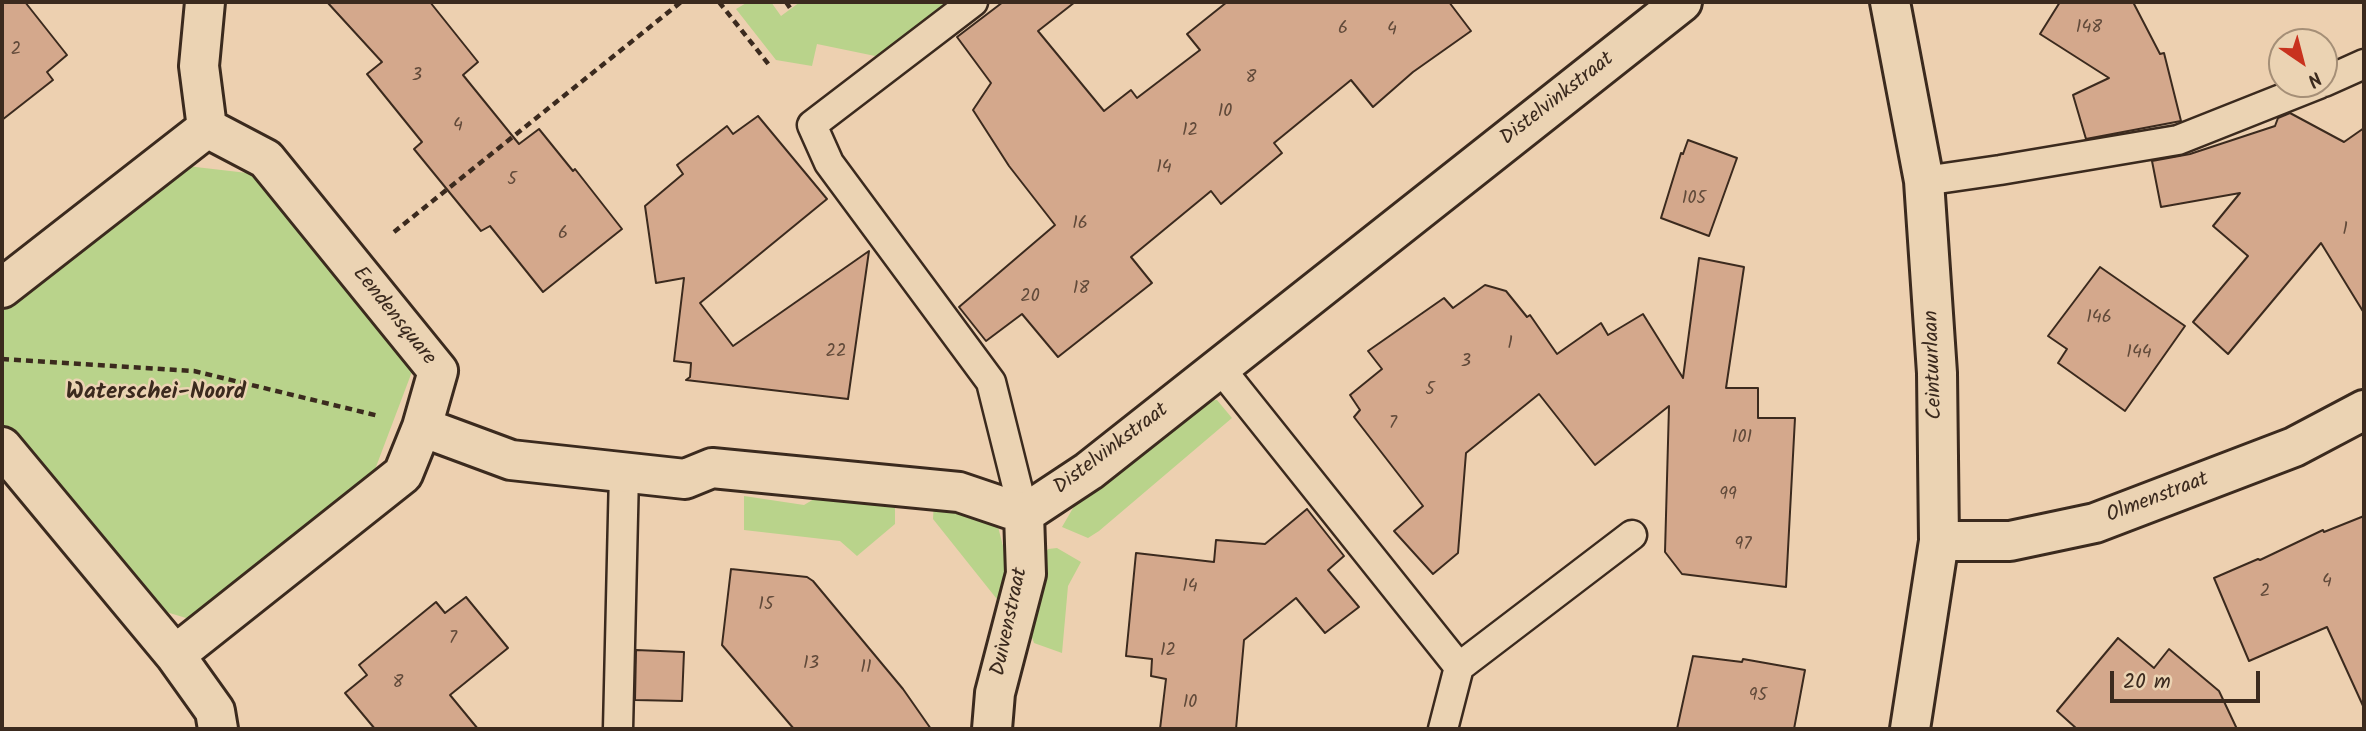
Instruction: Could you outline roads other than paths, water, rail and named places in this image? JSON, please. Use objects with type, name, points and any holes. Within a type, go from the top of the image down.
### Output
[{"type":"street","points":[[2,288],[207,128],[199,66],[205,2]]},
{"type":"street","name":"Distelvinkstraat","points":[[1024,514],[1089,471],[1682,2]]},
{"type":"street","name":"Ceintuurlaan","points":[[1890,2],[1924,181],[1937,373],[1939,541],[1910,729]]},
{"type":"street","name":"Eendensquare","points":[[175,654],[403,474],[406,423],[438,371],[267,159],[207,128]]},
{"type":"street","name":"Olmenstraat","points":[[1939,541],[2010,541],[2095,523],[2294,447],[2364,410]]},
{"type":"street","points":[[406,423],[511,460],[685,479],[712,468],[958,492],[1024,514]]},
{"type":"street","points":[[2,447],[175,654],[215,711],[218,729]]},
{"type":"street","name":"Duivenstraat","points":[[992,729],[995,693],[1026,574],[1024,514]]},
{"type":"lane","points":[[973,2],[812,125],[829,163],[991,382],[1024,514]]},
{"type":"lane","points":[[2338,76],[2364,64]]},
{"type":"lane","points":[[1924,181],[2178,139],[2283,98]]},
{"type":"lane","points":[[1220,368],[1459,667]]},
{"type":"lane","points":[[618,729],[624,473]]},
{"type":"lane","points":[[1443,729],[1459,667],[1632,535]]},
{"type":"district","name":"Waterschei-Noord","points":[[156,394]]}]
